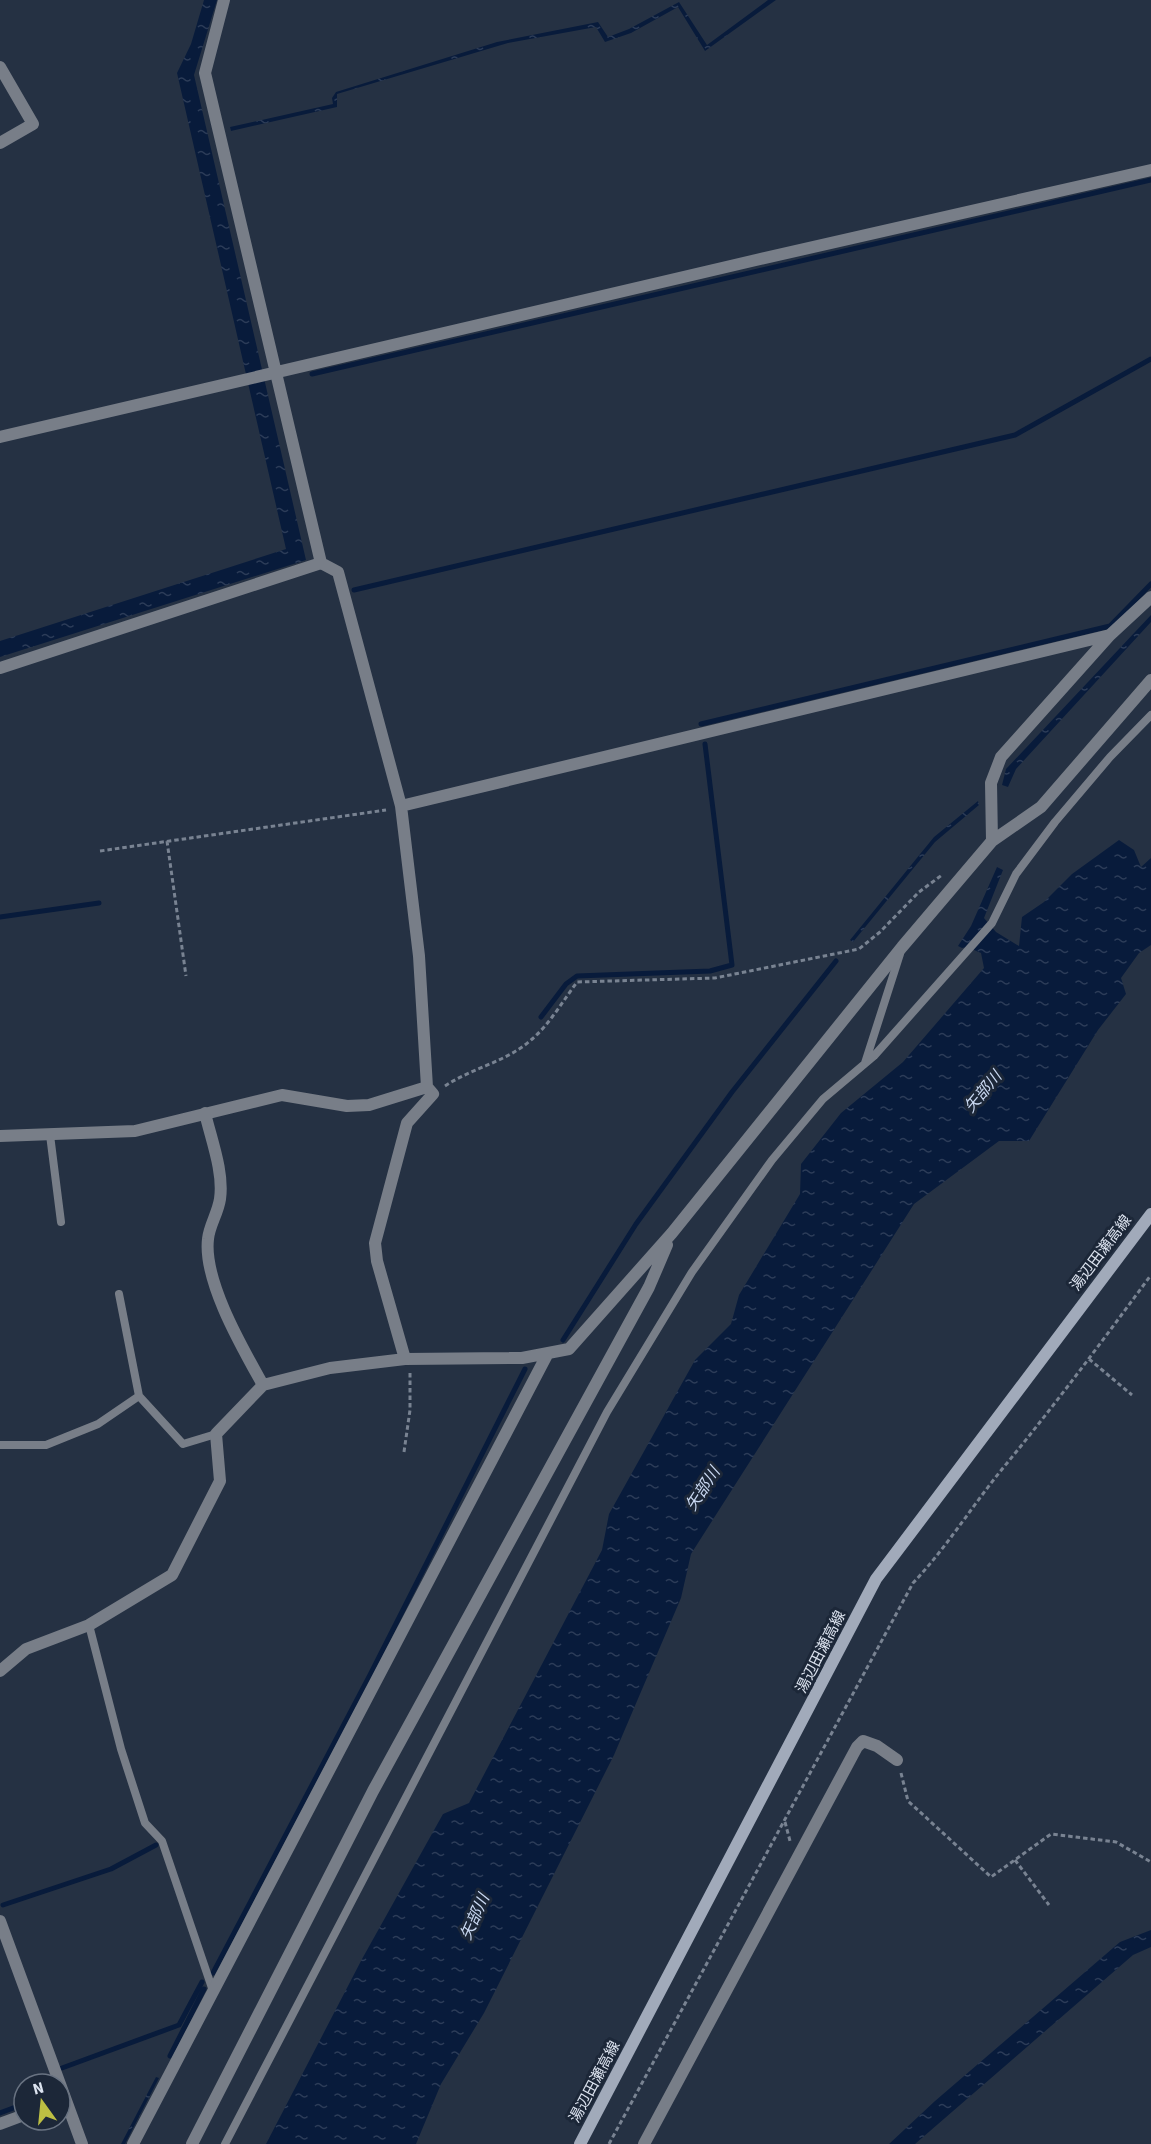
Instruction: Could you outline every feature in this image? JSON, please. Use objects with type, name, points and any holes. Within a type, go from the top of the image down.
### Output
[{"type":"main road","name":"湯辺田瀬高線","points":[[579,2144],[876,1579],[1151,1214]]},
{"type":"street","points":[[224,0],[205,73],[270,373],[321,563]]},
{"type":"street","points":[[0,67],[33,124],[0,143]]},
{"type":"street","points":[[0,437],[1151,170]]},
{"type":"street","points":[[0,668],[321,563],[338,572],[401,807],[419,956],[430,1090],[407,1123],[375,1243],[377,1261],[408,1359]]},
{"type":"street","points":[[992,841],[991,783],[1001,757],[1110,635],[1151,597]]},
{"type":"street","points":[[401,807],[1110,635]]},
{"type":"street","points":[[0,1671],[26,1649],[89,1625],[172,1575],[220,1481],[216,1434],[263,1385],[330,1368],[408,1359],[522,1358],[569,1349],[672,1233],[902,947],[992,841],[1041,807],[1151,680]]},
{"type":"street","points":[[0,1136],[135,1131],[282,1095],[347,1106],[369,1105],[430,1090]]},
{"type":"street","points":[[205,1113],[220,1179],[220,1199],[208,1240],[212,1275],[233,1333],[263,1385]]},
{"type":"street","points":[[192,2144],[373,1791],[649,1287],[672,1233]]},
{"type":"street","points":[[133,2144],[548,1353]]},
{"type":"street","points":[[644,2144],[857,1747],[863,1741],[877,1746],[897,1760]]},
{"type":"street","points":[[0,1921],[56,2072]]},
{"type":"street","points":[[72,2122],[82,2144]]},
{"type":"lane","points":[[225,2144],[607,1412],[692,1272],[772,1160],[823,1099],[865,1064],[969,951],[992,923],[1016,874],[1055,822],[1110,757],[1151,715]]},
{"type":"lane","points":[[865,1064],[902,947]]},
{"type":"lane","points":[[50,1135],[61,1222]]},
{"type":"lane","points":[[119,1294],[139,1396],[183,1444],[216,1434]]},
{"type":"lane","points":[[0,1445],[46,1445],[98,1424],[139,1396]]},
{"type":"lane","points":[[89,1625],[121,1749],[145,1823],[162,1841],[213,1991]]},
{"type":"path","points":[[100,850],[401,807]]},
{"type":"path","points":[[167,841],[186,976]]},
{"type":"path","points":[[430,1090],[500,1060],[531,1041],[577,982],[715,978],[859,949],[880,932],[919,892],[946,872]]},
{"type":"path","points":[[609,2144],[913,1583],[937,1558],[1151,1275]]},
{"type":"path","points":[[404,1452],[410,1410],[408,1359]]},
{"type":"path","points":[[1089,1359],[1132,1395]]},
{"type":"path","points":[[897,1760],[908,1801],[991,1876],[1051,1834],[1116,1842],[1151,1862]]},
{"type":"path","points":[[1015,1860],[1049,1905]]},
{"type":"water","points":[[204,0],[217,0],[194,75],[306,560],[0,657],[0,641],[286,549],[177,73],[191,44]]},
{"type":"water","points":[[768,0],[776,0],[705,51],[678,7],[631,33],[605,42],[596,27],[508,43],[337,94],[337,107],[231,131],[230,127],[333,104],[332,98],[336,92],[497,42],[598,22],[608,37],[629,29],[679,2],[707,45]]},
{"type":"water","points":[[1151,615],[1151,622],[1016,769],[1008,787],[1002,785],[1006,769]]},
{"type":"water","points":[[978,801],[979,805],[935,842],[853,942],[850,940],[934,837]]},
{"type":"water","name":"矢部川","points":[[1119,840],[1134,850],[1141,867],[1151,858],[1151,945],[1139,953],[1121,978],[1126,994],[1098,1030],[1029,1141],[999,1141],[914,1204],[691,1554],[681,1598],[614,1755],[484,2013],[441,2084],[416,2144],[266,2144],[362,1959],[443,1814],[469,1803],[602,1550],[609,1514],[695,1360],[731,1324],[739,1295],[800,1194],[801,1164],[841,1113],[903,1062],[984,968],[981,953],[958,946],[971,926],[997,867],[1003,870],[984,918],[996,932],[1019,946],[1022,917],[1044,902],[1072,874]]},
{"type":"water","points":[[1151,1930],[1151,1947],[1133,1955],[915,2144],[889,2144],[935,2101],[1120,1942]]},
{"type":"water","points":[[156,2077],[159,2078],[125,2144],[121,2144]]},
{"type":"waterway","points":[[312,374],[1151,180]]},
{"type":"waterway","points":[[354,590],[1015,435],[1151,359]]},
{"type":"waterway","points":[[701,724],[1110,626],[1151,584]]},
{"type":"waterway","points":[[541,1017],[566,984],[577,976],[710,971],[732,965],[705,744]]},
{"type":"waterway","points":[[0,917],[99,903]]},
{"type":"waterway","points":[[563,1340],[636,1224],[732,1092],[836,961]]},
{"type":"waterway","points":[[213,1973],[370,1675],[525,1369]]},
{"type":"waterway","points":[[3,1905],[111,1869],[156,1845]]},
{"type":"waterway","points":[[62,2068],[179,2025],[202,1982]]},
{"type":"waterway","points":[[170,2056],[204,1989]]},
{"type":"waterway","points":[[0,2113],[12,2108]]}]
